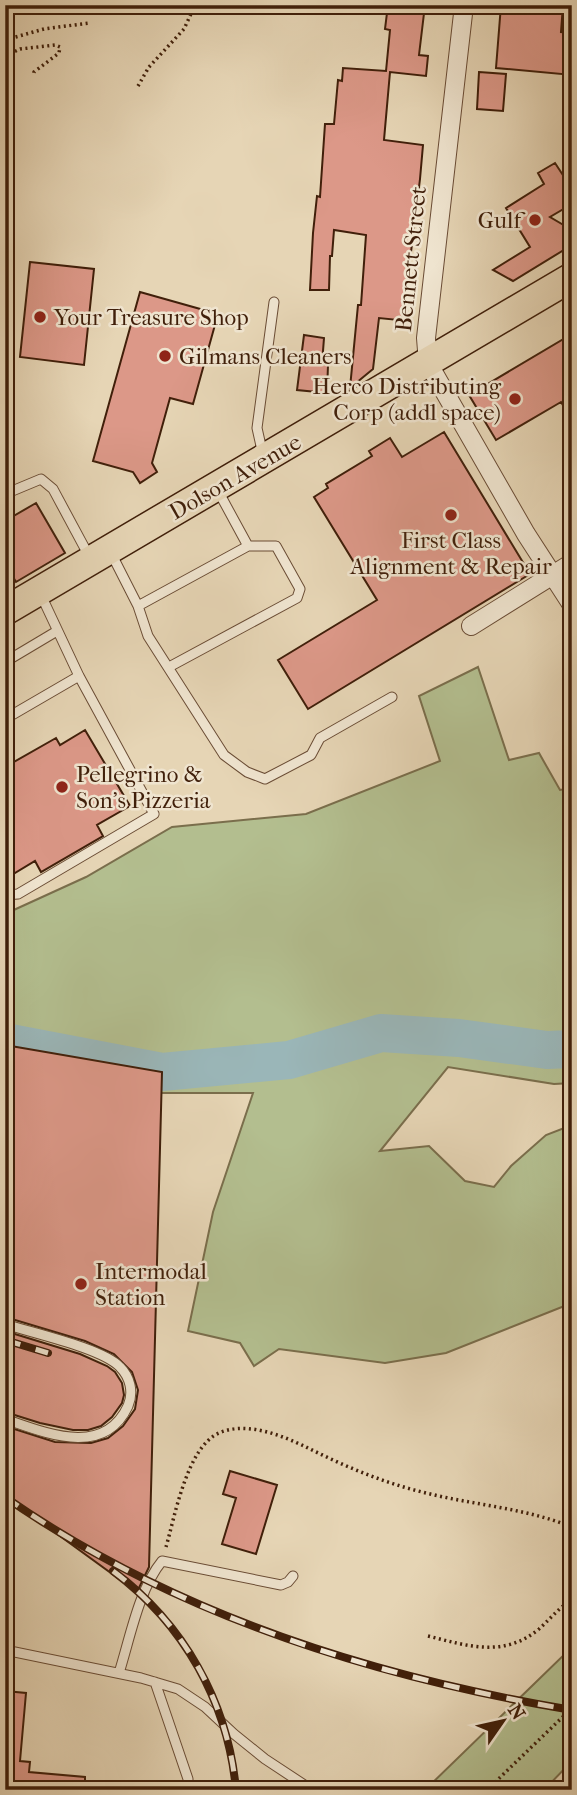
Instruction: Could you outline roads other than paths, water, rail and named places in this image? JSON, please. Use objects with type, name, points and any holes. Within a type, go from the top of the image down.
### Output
[{"type":"main road","name":"Dolson Avenue","points":[[5,611],[572,277]]},
{"type":"street","name":"Bennett Street","points":[[464,5],[426,338],[428,363],[526,534],[572,605]]},
{"type":"street","points":[[471,626],[572,563]]},
{"type":"lane","points":[[264,459],[257,428],[274,302]]},
{"type":"lane","points":[[5,494],[41,480],[53,488],[138,606],[148,636],[224,754],[247,772],[265,779],[311,755],[320,738],[392,697]]},
{"type":"lane","points":[[216,488],[248,545]]},
{"type":"lane","points":[[138,606],[248,545],[276,546],[300,589],[297,598],[169,667]]},
{"type":"lane","points":[[5,895],[18,894],[155,814],[79,676],[39,592]]},
{"type":"lane","points":[[5,662],[57,631]]},
{"type":"lane","points":[[5,719],[79,676]]},
{"type":"lane","points":[[5,1324],[101,1354],[119,1366],[131,1383],[130,1402],[121,1420],[109,1430],[89,1438],[48,1433],[5,1419]]},
{"type":"lane","points":[[119,1673],[147,1587],[162,1561],[281,1585],[288,1583],[292,1576]]},
{"type":"lane","points":[[5,1650],[119,1673],[178,1689],[205,1707],[265,1759],[312,1790]]},
{"type":"lane","points":[[155,1682],[188,1779],[188,1790]]},
{"type":"waterway","points":[[5,1042],[162,1072],[289,1060],[381,1033],[459,1038],[547,1050],[572,1049]]},
{"type":"railway","points":[[5,1340],[48,1353]]},
{"type":"railway","points":[[5,1497],[69,1538],[136,1575],[205,1607],[276,1635],[423,1679],[572,1710]]},
{"type":"railway","points":[[113,1571],[161,1615],[198,1667],[223,1726],[236,1790]]},
{"type":"place","name":"Gulf","points":[[535,220]]},
{"type":"place","name":"Your Treasure Shop","points":[[40,317]]},
{"type":"place","name":"Gilmans Cleaners","points":[[165,356]]},
{"type":"place","name":"Herco Distributing Corp (addl space)","points":[[515,399]]},
{"type":"place","name":"First Class Alignment & Repair","points":[[451,515]]},
{"type":"place","name":"Pellegrino & Son's Pizzeria","points":[[62,787]]},
{"type":"place","name":"Intermodal Station","points":[[81,1284]]}]
